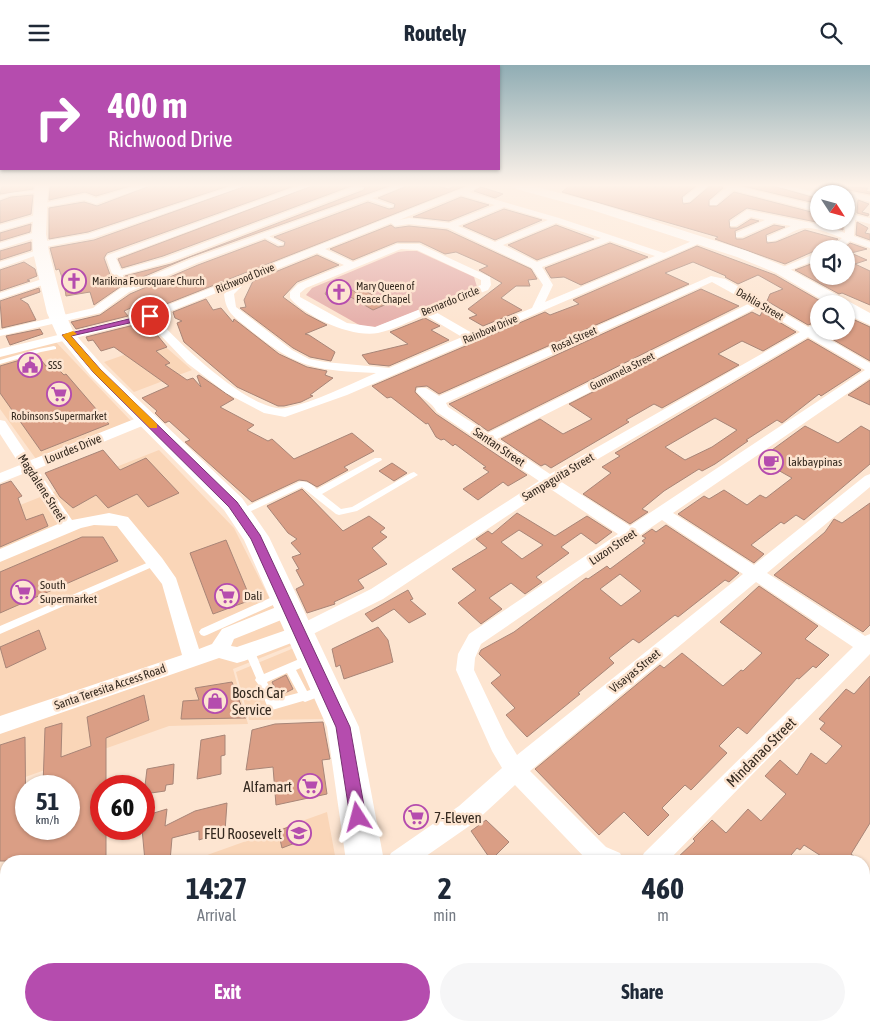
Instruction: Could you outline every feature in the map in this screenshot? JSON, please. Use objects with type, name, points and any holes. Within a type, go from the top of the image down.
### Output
[{"type":"main road","points":[[41,231],[48,280],[60,334],[240,513],[256,537],[313,658],[316,693],[343,727],[364,855]]},
{"type":"street","points":[[0,246],[18,231]]},
{"type":"street","points":[[0,265],[26,231]]},
{"type":"street","points":[[79,231],[90,236],[105,231]]},
{"type":"street","points":[[121,284],[111,257],[182,231]]},
{"type":"street","points":[[116,274],[168,260],[242,231]]},
{"type":"street","points":[[0,333],[60,334],[125,290],[194,261],[278,231]]},
{"type":"street","name":"Richwood Drive","points":[[0,353],[60,334],[150,316],[363,231]]},
{"type":"street","points":[[462,231],[536,266],[548,285],[572,295]]},
{"type":"street","points":[[495,245],[529,231]]},
{"type":"street","points":[[589,231],[664,256]]},
{"type":"street","points":[[673,231],[702,240],[781,271],[823,295]]},
{"type":"street","points":[[739,235],[748,231]]},
{"type":"street","points":[[770,239],[787,231]]},
{"type":"street","points":[[834,240],[843,231]]},
{"type":"street","points":[[855,231],[870,245]]},
{"type":"street","points":[[857,231],[870,240]]},
{"type":"street","points":[[536,266],[609,238]]},
{"type":"street","name":"Rainbow Drive","points":[[150,316],[161,332],[213,378],[241,398],[277,413],[285,413],[342,391],[702,240]]},
{"type":"street","name":"Bernardo Circle","points":[[400,246],[414,246],[486,279],[487,282],[484,288],[376,330],[360,331],[347,329],[295,298],[295,292],[302,286],[352,265],[400,246]]},
{"type":"street","points":[[317,249],[352,265]]},
{"type":"street","points":[[781,271],[810,259]]},
{"type":"street","points":[[242,279],[230,294],[231,308],[265,337],[303,362],[340,369],[392,370]]},
{"type":"street","name":"Dahlia Street","points":[[711,279],[721,281],[758,303],[810,327]]},
{"type":"street","name":"Rosal Street","points":[[440,402],[447,397],[711,279]]},
{"type":"street","points":[[0,296],[48,280]]},
{"type":"street","points":[[536,310],[548,285]]},
{"type":"street","points":[[216,290],[230,294]]},
{"type":"street","name":"Gumamela Street","points":[[487,439],[758,303]]},
{"type":"street","points":[[426,311],[470,337]]},
{"type":"street","points":[[855,312],[870,320]]},
{"type":"street","name":"Sampaguita Street","points":[[301,632],[377,594],[549,481],[810,331]]},
{"type":"street","name":"Luzon Street","points":[[515,770],[499,744],[465,670],[464,661],[475,639],[631,535],[870,370],[829,340]]},
{"type":"street","points":[[340,369],[342,391]]},
{"type":"street","name":"Santan Street","points":[[422,391],[440,402],[442,409],[631,535]]},
{"type":"street","name":"Lourdes Drive","points":[[0,478],[147,419]]},
{"type":"street","name":"Magdalene Street","points":[[0,424],[68,528]]},
{"type":"street","name":"Visayas Street","points":[[409,855],[467,814],[515,770],[754,574],[863,495],[870,479]]},
{"type":"street","points":[[662,513],[754,574],[868,644]]},
{"type":"street","points":[[0,556],[68,528],[98,518],[122,521],[156,562],[170,583],[193,659]]},
{"type":"street","points":[[220,650],[228,634],[287,602]]},
{"type":"street","name":"Santa Teresita Access Road","points":[[0,725],[220,650],[237,655],[301,632]]},
{"type":"street","name":"Mindanao Street","points":[[661,855],[868,644]]},
{"type":"street","points":[[515,770],[598,855]]},
{"type":"lane","points":[[265,236],[281,244]]},
{"type":"lane","points":[[0,362],[40,350],[60,334]]},
{"type":"lane","points":[[317,493],[378,460]]},
{"type":"lane","points":[[240,513],[298,484],[308,486],[339,512],[345,512],[354,509],[414,475]]},
{"type":"lane","points":[[0,630],[156,562]]},
{"type":"lane","points":[[204,632],[287,602]]},
{"type":"lane","points":[[249,651],[272,705],[316,693]]},
{"type":"lane","points":[[260,680],[313,658]]},
{"type":"lane","points":[[289,667],[316,693]]},
{"type":"shaded area","points":[[417,251],[474,277],[477,287],[376,327],[361,326],[306,295],[312,288],[398,252]]},
{"type":"shaded area","points":[[55,341],[131,421],[36,459],[0,409],[0,355]]},
{"type":"shaded area","points":[[160,342],[192,370],[134,392],[104,362]]},
{"type":"shaded area","points":[[159,450],[234,528],[293,645],[233,669],[248,724],[169,726],[31,775],[15,775],[15,781],[0,786],[0,513]]},
{"type":"shaded area","points":[[294,648],[326,719],[249,720],[236,672]]},
{"type":"shaded area","name":"FEU Roosevelt","points":[[327,812],[335,855],[207,855]]},
{"type":"building","points":[[7,231],[30,231],[0,241],[0,233]]},
{"type":"building","points":[[49,231],[91,231],[88,232],[49,239]]},
{"type":"building","points":[[119,231],[168,231],[107,253],[104,258],[113,283],[120,287],[94,305],[90,292],[66,296],[64,283],[59,269],[56,270],[50,248],[94,240]]},
{"type":"building","points":[[192,231],[230,231],[163,256],[122,268],[118,259]]},
{"type":"building","points":[[257,231],[263,231],[190,257],[126,284],[125,276],[171,264]]},
{"type":"building","points":[[290,231],[351,231],[156,308],[144,302],[124,311],[128,316],[76,329],[71,322],[100,315],[130,294],[198,265],[265,240],[278,247],[284,246],[285,242],[274,237]]},
{"type":"building","points":[[376,231],[449,231],[531,269],[537,279],[528,280],[530,286],[516,286],[501,298],[522,310],[483,326],[469,318],[477,315],[468,309],[502,283],[479,270],[488,266],[456,252],[445,254],[420,242],[397,242],[353,260],[330,249]]},
{"type":"building","points":[[475,231],[516,231],[495,240]]},
{"type":"building","points":[[541,231],[573,231],[594,239],[537,260],[508,245]]},
{"type":"building","points":[[697,231],[735,231],[736,239],[743,239],[761,231],[775,231],[766,235],[767,243],[776,242],[802,231],[838,239],[810,240],[810,253],[785,264],[715,239],[718,237]]},
{"type":"building","points":[[856,231],[866,231],[865,233],[870,234],[870,240],[856,235]]},
{"type":"building","points":[[31,242],[31,250],[0,260],[0,251]]},
{"type":"building","points":[[610,243],[648,257],[581,285],[564,277],[551,278],[545,268]]},
{"type":"building","points":[[855,245],[867,249],[855,252]]},
{"type":"building","points":[[697,246],[775,275],[810,295],[810,324],[808,325],[767,301],[770,294],[783,289],[758,275],[738,284],[726,276],[693,262],[665,273],[689,284],[439,394],[427,386],[416,387],[415,392],[436,414],[527,475],[508,486],[503,482],[478,500],[463,489],[489,472],[483,468],[486,467],[455,444],[453,446],[444,439],[441,440],[436,437],[428,423],[426,424],[391,397],[387,398],[372,386],[545,312],[550,315],[579,304],[573,300]]},
{"type":"building","points":[[317,255],[339,265],[297,282],[283,297],[306,314],[327,325],[305,334],[335,352],[331,361],[310,357],[293,348],[240,308],[246,307],[244,300],[253,281]]},
{"type":"building","points":[[855,255],[867,260],[855,264]]},
{"type":"building","points":[[24,262],[35,269],[37,276],[27,280],[30,281],[0,291],[0,270]]},
{"type":"building","points":[[810,264],[810,278],[795,270]]},
{"type":"building","points":[[855,264],[870,271],[870,305],[855,299],[855,295],[839,294],[822,285],[855,285]]},
{"type":"building","points":[[329,286],[347,287],[357,293],[363,290],[389,303],[373,310],[350,296],[342,299],[331,298],[325,294]]},
{"type":"building","points":[[39,288],[40,292],[20,299],[28,304],[36,320],[2,328],[0,301]]},
{"type":"building","points":[[701,289],[739,306],[488,431],[449,404]]},
{"type":"building","points":[[206,299],[213,310],[221,308],[233,322],[234,319],[279,354],[307,367],[327,371],[325,375],[333,378],[310,395],[313,396],[301,402],[284,406],[278,406],[237,387],[184,342],[177,323],[182,321],[175,318],[173,312]]},
{"type":"building","points":[[752,312],[760,316],[762,312],[796,332],[763,351],[742,341],[718,354],[739,365],[662,408],[654,404],[626,420],[629,422],[551,468],[545,464],[541,466],[501,439],[540,419],[563,434],[592,419],[569,404]]},
{"type":"building","points":[[425,318],[440,326],[431,330],[449,340],[389,366],[369,364],[362,355],[408,344],[390,332]]},
{"type":"building","points":[[855,320],[870,327],[870,361],[834,340],[855,340]]},
{"type":"building","points":[[134,325],[141,333],[153,330],[167,347],[156,351],[170,363],[165,365],[187,380],[193,378],[201,387],[197,376],[199,375],[234,399],[220,407],[254,425],[247,430],[268,441],[272,439],[294,459],[352,433],[374,451],[344,467],[348,470],[317,487],[307,481],[299,480],[252,502],[185,442],[190,440],[169,421],[165,423],[155,413],[157,411],[142,398],[169,386],[114,347],[101,351],[93,340],[88,341],[86,337]]},
{"type":"building","points":[[40,329],[43,334],[10,345],[6,336]]},
{"type":"building","points":[[808,339],[861,370],[821,396],[819,394],[782,423],[777,420],[746,440],[748,441],[715,464],[702,471],[699,469],[664,491],[642,509],[648,512],[630,524],[583,494],[611,473],[602,467],[620,456],[615,453]],"holes":[[[715,418],[737,430],[712,447],[685,460],[665,447]]]},
{"type":"building","points":[[37,355],[46,366],[56,367],[64,375],[66,374],[109,424],[41,451],[0,393],[0,366]]},
{"type":"building","points":[[870,380],[870,405],[848,395]]},
{"type":"building","points":[[805,426],[838,443],[861,426],[870,431],[870,464],[804,520],[796,515],[784,524],[781,522],[751,545],[764,554],[754,563],[678,514],[704,496],[709,499],[724,490],[747,505],[760,495],[766,498],[792,478],[762,461],[775,452],[772,450]]},
{"type":"building","points":[[103,450],[120,470],[146,458],[179,493],[148,507],[137,494],[108,508],[96,495],[73,508],[60,497],[45,473]]},
{"type":"building","points":[[392,463],[407,473],[394,481],[379,471]]},
{"type":"building","points":[[11,481],[22,496],[18,498],[26,520],[43,514],[48,526],[0,547],[0,485]]},
{"type":"building","points":[[302,489],[343,531],[369,516],[385,528],[380,532],[387,537],[372,548],[387,564],[358,580],[364,588],[334,602],[335,604],[307,613],[296,589],[304,585],[296,570],[299,569],[292,557],[301,554],[291,543],[297,539],[288,533],[267,506]]},
{"type":"building","points":[[870,503],[870,625],[863,632],[774,575],[825,532],[834,519],[842,523]]},
{"type":"building","points":[[517,513],[555,536],[587,516],[612,532],[596,544],[581,533],[561,547],[569,553],[536,577],[542,582],[525,594],[511,583],[489,598],[502,609],[481,624],[458,603],[476,590],[452,569],[487,548],[476,539],[488,531],[492,534]],"holes":[[[519,530],[543,545],[522,559],[501,542]]]},
{"type":"building","points":[[666,525],[739,573],[729,582],[725,580],[678,617],[675,615],[639,643],[633,639],[609,658],[614,663],[578,693],[580,694],[527,737],[506,715],[515,708],[491,683],[501,675],[479,654],[481,650],[514,632],[586,578],[588,579],[607,566],[610,569],[645,543],[642,541],[646,538],[642,536],[652,529],[656,532]],"holes":[[[620,574],[641,591],[621,606],[600,589]]]},
{"type":"building","name":"South Supermarket","points":[[82,537],[103,537],[118,561],[0,613],[0,572]]},
{"type":"building","points":[[226,540],[251,600],[213,614],[190,553]]},
{"type":"building","points":[[759,586],[818,626],[805,639],[829,655],[816,668],[813,666],[799,679],[797,678],[747,734],[738,727],[719,746],[727,753],[691,790],[685,785],[662,808],[669,815],[648,836],[624,812],[599,835],[535,769],[660,665],[664,668],[682,653],[723,686],[741,670],[743,671],[762,653],[720,622]]},
{"type":"building","points":[[408,590],[413,599],[410,600],[426,614],[409,623],[394,609],[372,622],[365,614]]},
{"type":"building","points":[[378,627],[388,640],[393,662],[344,679],[340,665],[336,667],[332,649]]},
{"type":"building","points":[[39,630],[46,649],[6,668],[0,647]]},
{"type":"building","points":[[286,675],[293,689],[279,696],[272,682]]},
{"type":"building","points":[[870,676],[870,823],[851,854],[852,855],[820,855],[804,845],[800,850],[797,848],[791,855],[680,855],[712,820],[726,833],[748,809],[761,821],[786,794],[765,776],[780,760],[797,775],[811,753],[826,764],[842,746],[820,729],[825,723],[819,719],[846,689],[854,694]]},
{"type":"building","name":"Bosch Car Service","points":[[232,682],[246,718],[181,719],[183,701],[199,700],[195,688]]},
{"type":"building","points":[[144,695],[149,720],[106,738],[106,775],[90,775],[90,840],[106,840],[106,855],[0,855],[0,745],[25,737],[25,775],[15,775],[15,840],[80,840],[80,775],[43,775],[45,728],[62,723],[61,757],[91,746],[87,717]]},
{"type":"building","points":[[323,722],[330,759],[322,760],[327,794],[276,805],[273,767],[246,770],[252,730],[275,724]]},
{"type":"building","points":[[225,735],[225,755],[221,756],[221,774],[197,779],[201,740]]},
{"type":"building","points":[[174,764],[173,784],[166,785],[165,791],[155,792],[155,775],[146,775],[147,769]]},
{"type":"building","points":[[227,803],[225,831],[199,840],[199,831],[172,838],[171,855],[144,855],[143,840],[155,840],[155,813],[167,809],[165,826],[195,811]]},
{"type":"building","points":[[486,820],[509,842],[496,855],[488,855],[471,831]]},
{"type":"building","points":[[299,823],[303,840],[282,848],[278,831]]},
{"type":"slow traffic","points":[[73,334],[66,335],[97,371],[153,426]]},
{"type":"place","name":"Marikina Foursquare Church","points":[[74,281]]},
{"type":"place","name":"Mary Queen of Peace Chapel","points":[[339,292]]},
{"type":"place","name":"SSS","points":[[30,365]]},
{"type":"place","name":"Robinsons Supermarket","points":[[59,394]]},
{"type":"place","name":"lakbaypinas","points":[[771,462]]},
{"type":"place","name":"South Supermarket","points":[[23,592]]},
{"type":"place","name":"Dali","points":[[227,596]]},
{"type":"place","name":"Bosch Car Service","points":[[215,701]]},
{"type":"place","name":"Alfamart","points":[[310,786]]},
{"type":"place","name":"7-Eleven","points":[[416,817]]},
{"type":"place","name":"FEU Roosevelt","points":[[299,833]]},
{"type":"route","points":[[150,316],[66,335],[97,371],[233,504],[256,537],[343,727],[358,817]]}]
